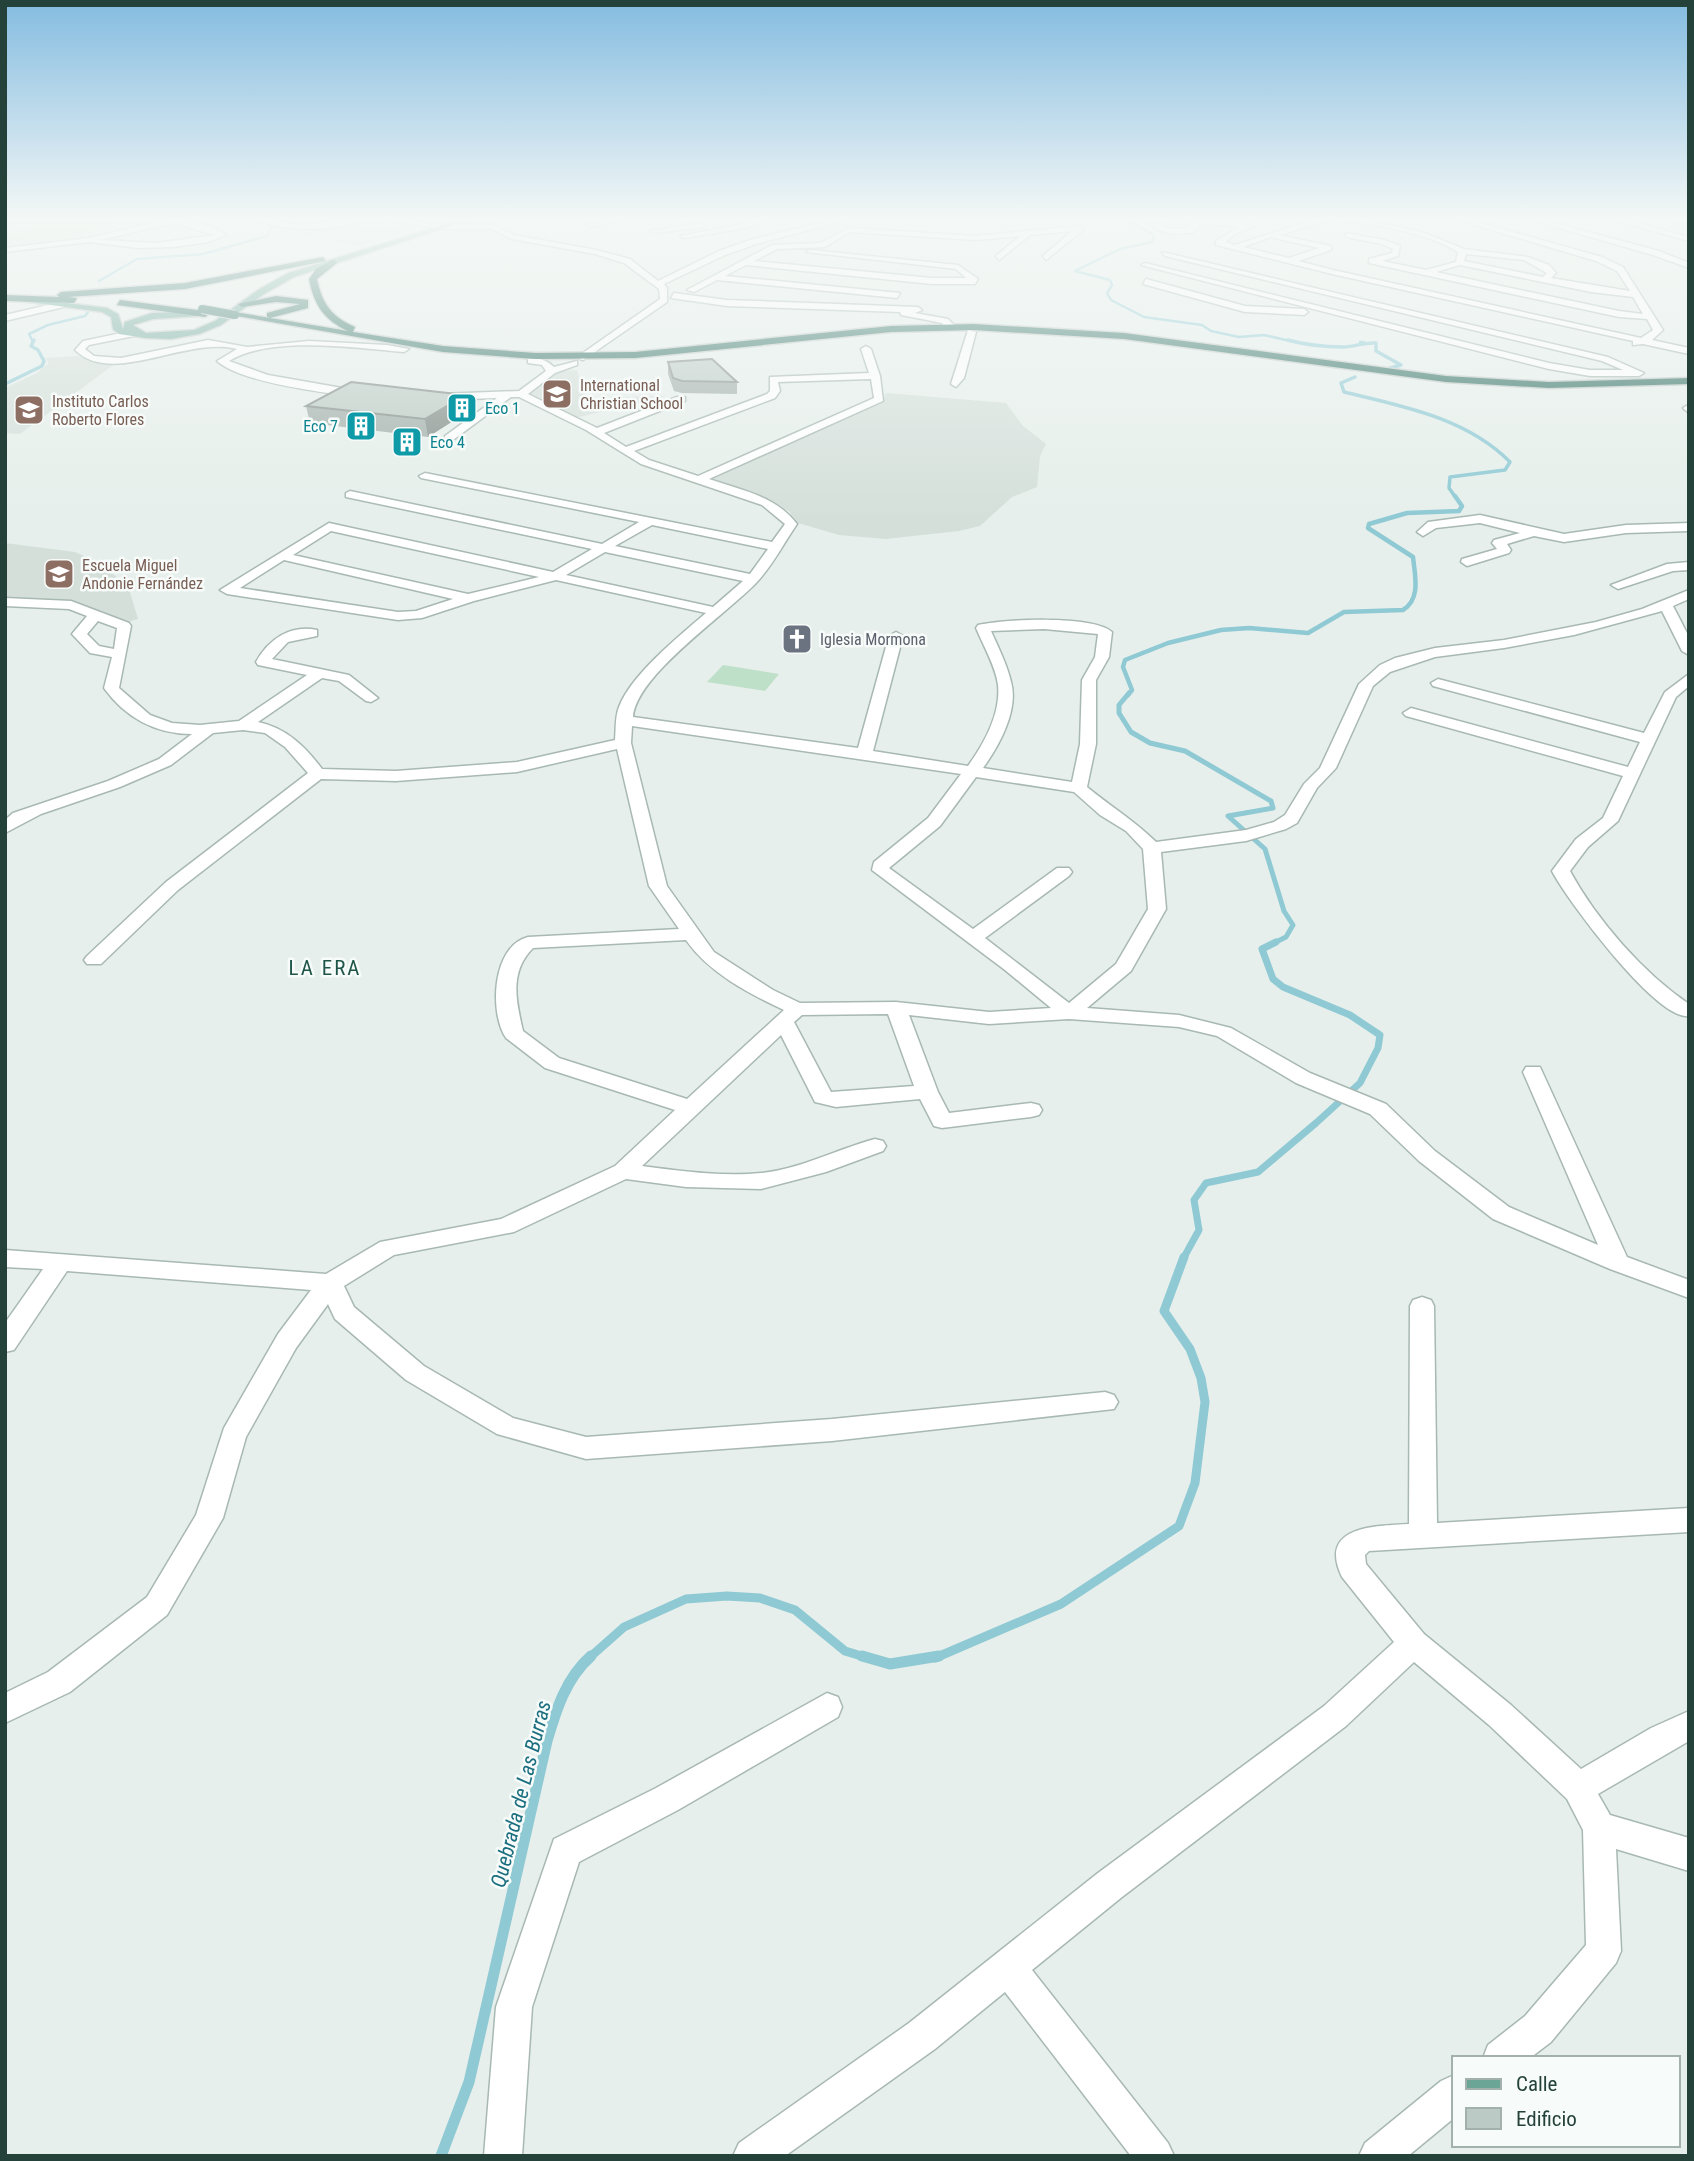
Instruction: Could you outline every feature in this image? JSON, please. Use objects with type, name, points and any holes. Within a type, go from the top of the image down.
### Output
[{"type":"highway","points":[[244,319],[288,330],[531,361],[683,357],[876,335],[971,332],[1123,341],[1377,377],[1451,384],[1554,390],[1689,388]]},
{"type":"highway","points":[[248,319],[405,346],[579,360],[877,331],[951,327],[1084,332],[1446,379],[1571,384],[1689,381]]},
{"type":"highway","points":[[331,319],[405,346]]},
{"type":"main road","points":[[116,319],[118,330],[131,334],[160,336],[200,330],[223,319]]},
{"type":"main road","points":[[143,319],[128,324],[128,329],[163,333],[195,327],[213,319]]},
{"type":"street","points":[[449,438],[552,371],[579,360],[640,319]]},
{"type":"street","points":[[935,319],[951,327]]},
{"type":"street","points":[[1361,319],[1549,366],[1590,373],[1639,373],[1635,369],[1594,356],[1437,319]]},
{"type":"street","points":[[1542,319],[1689,351]]},
{"type":"street","points":[[1594,356],[1653,336],[1658,330],[1652,319]]},
{"type":"street","points":[[283,345],[296,338],[288,330]]},
{"type":"street","points":[[956,384],[964,364],[962,352],[971,332]]},
{"type":"street","points":[[131,334],[86,342],[80,350],[92,357],[116,361],[147,357],[200,343],[229,344],[245,349]]},
{"type":"street","points":[[370,395],[311,387],[224,364],[222,360],[245,349],[283,345],[405,346]]},
{"type":"street","points":[[700,479],[874,402],[879,395],[866,349]]},
{"type":"street","points":[[531,361],[545,363],[552,371]]},
{"type":"street","points":[[1549,366],[1542,369],[1571,384]]},
{"type":"street","points":[[625,451],[771,396],[775,391],[774,379],[875,376]]},
{"type":"street","points":[[424,397],[514,395],[596,432],[625,451],[667,470],[766,502],[782,513],[791,524],[753,579],[671,650],[638,689],[626,708],[623,743],[658,886],[707,956],[766,993],[790,1014],[823,1097],[836,1100],[927,1092]]},
{"type":"street","points":[[596,432],[681,400]]},
{"type":"street","points":[[425,476],[774,546]]},
{"type":"street","points":[[350,495],[753,579]]},
{"type":"street","points":[[1423,532],[1432,525],[1480,519],[1532,533],[1564,538],[1626,529],[1689,527]]},
{"type":"street","points":[[650,521],[553,577],[469,598],[417,615],[398,616],[227,590],[329,527],[553,577],[715,611]]},
{"type":"street","points":[[1467,562],[1505,550],[1498,543],[1532,533]]},
{"type":"street","points":[[282,556],[469,598]]},
{"type":"street","points":[[1618,586],[1672,567],[1689,566]]},
{"type":"street","points":[[1152,848],[1240,837],[1285,823],[1294,817],[1312,784],[1328,770],[1339,741],[1372,678],[1395,665],[1428,653],[1539,637],[1666,606],[1689,594]]},
{"type":"street","points":[[5,602],[71,605],[124,626],[111,688],[122,704],[156,724],[176,731],[243,725],[269,730],[304,755],[317,774]]},
{"type":"street","points":[[1666,606],[1689,650]]},
{"type":"street","points":[[97,614],[79,634],[95,650],[120,654]]},
{"type":"street","points":[[1069,1013],[974,937],[881,870],[880,866],[934,822],[974,772],[990,747],[1003,710],[1005,684],[983,628],[1090,627],[1105,632],[1102,657],[1088,680],[1088,744],[1079,789]]},
{"type":"street","points":[[312,633],[289,634],[276,642],[263,662],[344,678],[371,698]]},
{"type":"street","points":[[864,754],[896,636]]},
{"type":"street","points":[[243,725],[319,673]]},
{"type":"street","points":[[1689,678],[1681,682],[1670,695],[1610,821],[1582,843],[1561,871],[1571,892],[1646,979],[1684,1011],[1689,1010]]},
{"type":"street","points":[[1438,683],[1648,739]]},
{"type":"street","points":[[1411,713],[1634,774]]},
{"type":"street","points":[[624,720],[864,754],[1079,789],[1106,811],[1132,827],[1152,848],[1157,909],[1124,967],[1069,1013]]},
{"type":"street","points":[[5,828],[12,814],[114,784],[165,762],[206,730]]},
{"type":"street","points":[[94,960],[172,886],[317,774],[396,776],[517,767],[623,743]]},
{"type":"street","points":[[974,937],[1063,872]]},
{"type":"street","points":[[691,1108],[552,1063],[513,1034],[504,988],[514,954],[528,943],[692,934]]},
{"type":"street","points":[[896,1008],[927,1092],[942,1121],[1031,1110]]},
{"type":"street","points":[[5,1709],[59,1682],[157,1606],[209,1518],[233,1436],[287,1341],[330,1283],[388,1248],[506,1226],[623,1171],[790,1014],[896,1008],[989,1018],[1069,1013],[1179,1021],[1224,1032],[1303,1078],[1378,1109],[1427,1156],[1501,1213],[1618,1264],[1689,1289]]},
{"type":"street","points":[[1533,1072],[1618,1264]]},
{"type":"street","points":[[623,1171],[686,1179],[761,1181],[818,1167],[875,1146]]},
{"type":"street","points":[[5,1258],[330,1283]]},
{"type":"street","points":[[5,1343],[62,1261]]},
{"type":"street","points":[[330,1283],[344,1313],[415,1373],[506,1427],[586,1448],[832,1430],[1105,1402]]},
{"type":"street","points":[[1422,1306],[1423,1535]]},
{"type":"street","points":[[1504,2056],[1538,2029],[1604,1951],[1599,1828],[1578,1788],[1500,1715],[1413,1643],[1352,1568],[1351,1552],[1362,1539],[1689,1520]]},
{"type":"street","points":[[752,2156],[922,2036],[1110,1885],[1335,1716],[1413,1643]]},
{"type":"street","points":[[503,2156],[514,2007],[566,1851],[667,1799],[827,1707]]},
{"type":"street","points":[[1578,1788],[1662,1738],[1689,1726]]},
{"type":"street","points":[[1599,1828],[1689,1855]]},
{"type":"street","points":[[1009,1968],[1155,2156]]},
{"type":"street","points":[[1378,2156],[1452,2096]]},
{"type":"shaded area","name":"Instituto Carlos Roberto Flores","points":[[77,356],[116,363],[20,434],[5,433],[5,388],[37,373],[49,363],[45,358]]},
{"type":"shaded area","name":"International Christian School","points":[[577,370],[586,398],[666,396],[575,418],[528,392],[559,371]]},
{"type":"shaded area","points":[[886,393],[1006,403],[1022,425],[1046,444],[1040,456],[1037,487],[1012,497],[980,526],[886,539],[839,535],[798,523],[789,511],[709,478],[882,402]]},
{"type":"shaded area","name":"Escuela Miguel Andonie Fernández","points":[[5,543],[75,552],[98,562],[128,586],[138,619],[124,623],[76,604],[5,598]]},
{"type":"green space","points":[[723,665],[779,674],[765,691],[707,682]]},
{"type":"building","points":[[712,359],[737,382],[682,381],[673,378],[668,362]]},
{"type":"building","points":[[351,382],[465,395],[425,419],[306,406]]},
{"type":"waterway","points":[[33,342],[29,334],[48,325],[73,319]]},
{"type":"waterway","name":"Quebrada de Las Burras","points":[[1157,319],[1202,325],[1211,331],[1239,337],[1264,335],[1295,342]]},
{"type":"waterway","name":"Quebrada de Las Burras","points":[[1288,340],[1336,347],[1376,343],[1376,351],[1401,365],[1390,368]]},
{"type":"waterway","points":[[5,384],[42,366],[44,361],[38,350],[31,346],[33,342]]},
{"type":"waterway","name":"Quebrada de Las Burras","points":[[1355,377],[1341,383],[1344,392],[1411,409],[1454,424],[1474,434],[1510,462],[1505,470],[1450,477],[1449,488],[1456,498]]},
{"type":"waterway","name":"Quebrada de Las Burras","points":[[1128,695],[1132,690],[1123,667],[1125,660],[1168,643],[1221,630],[1249,628],[1308,633],[1344,612],[1403,610],[1415,593],[1413,557],[1368,528],[1369,524],[1407,513],[1459,511],[1462,506],[1455,496]]},
{"type":"waterway","name":"Quebrada de Las Burras","points":[[1129,693],[1119,705],[1119,713],[1131,732],[1150,743],[1185,751],[1271,801],[1273,808],[1228,816],[1265,849],[1284,911],[1293,925],[1286,937],[1262,949],[1273,979],[1283,987],[1350,1015],[1380,1035],[1378,1048],[1360,1083],[1316,1123],[1258,1172],[1206,1183],[1194,1200],[1199,1230],[1184,1258]]},
{"type":"waterway","name":"Quebrada de Las Burras","points":[[935,1658],[1061,1604],[1179,1526],[1195,1483],[1205,1402],[1201,1378],[1190,1349],[1164,1311],[1184,1258]]},
{"type":"waterway","name":"Quebrada de Las Burras","points":[[589,1658],[624,1627],[686,1599],[727,1596],[760,1598],[795,1610],[845,1651],[868,1658]]},
{"type":"waterway","name":"Quebrada de Las Burras","points":[[862,1656],[890,1664],[939,1656]]},
{"type":"waterway","name":"Quebrada de Las Burras","points":[[441,2156],[469,2082],[550,1729],[568,1684],[589,1658]]},
{"type":"place","name":"International Christian School","points":[[557,394]]},
{"type":"place","name":"Eco 1","points":[[462,408]]},
{"type":"place","name":"Instituto Carlos Roberto Flores","points":[[29,410]]},
{"type":"place","name":"Eco 7","points":[[361,426]]},
{"type":"place","name":"Eco 4","points":[[407,442]]},
{"type":"place","name":"Escuela Miguel Andonie Fernández","points":[[59,574]]},
{"type":"place","name":"Iglesia Mormona","points":[[797,639]]},
{"type":"district","name":"LA ERA","points":[[325,968]]}]
